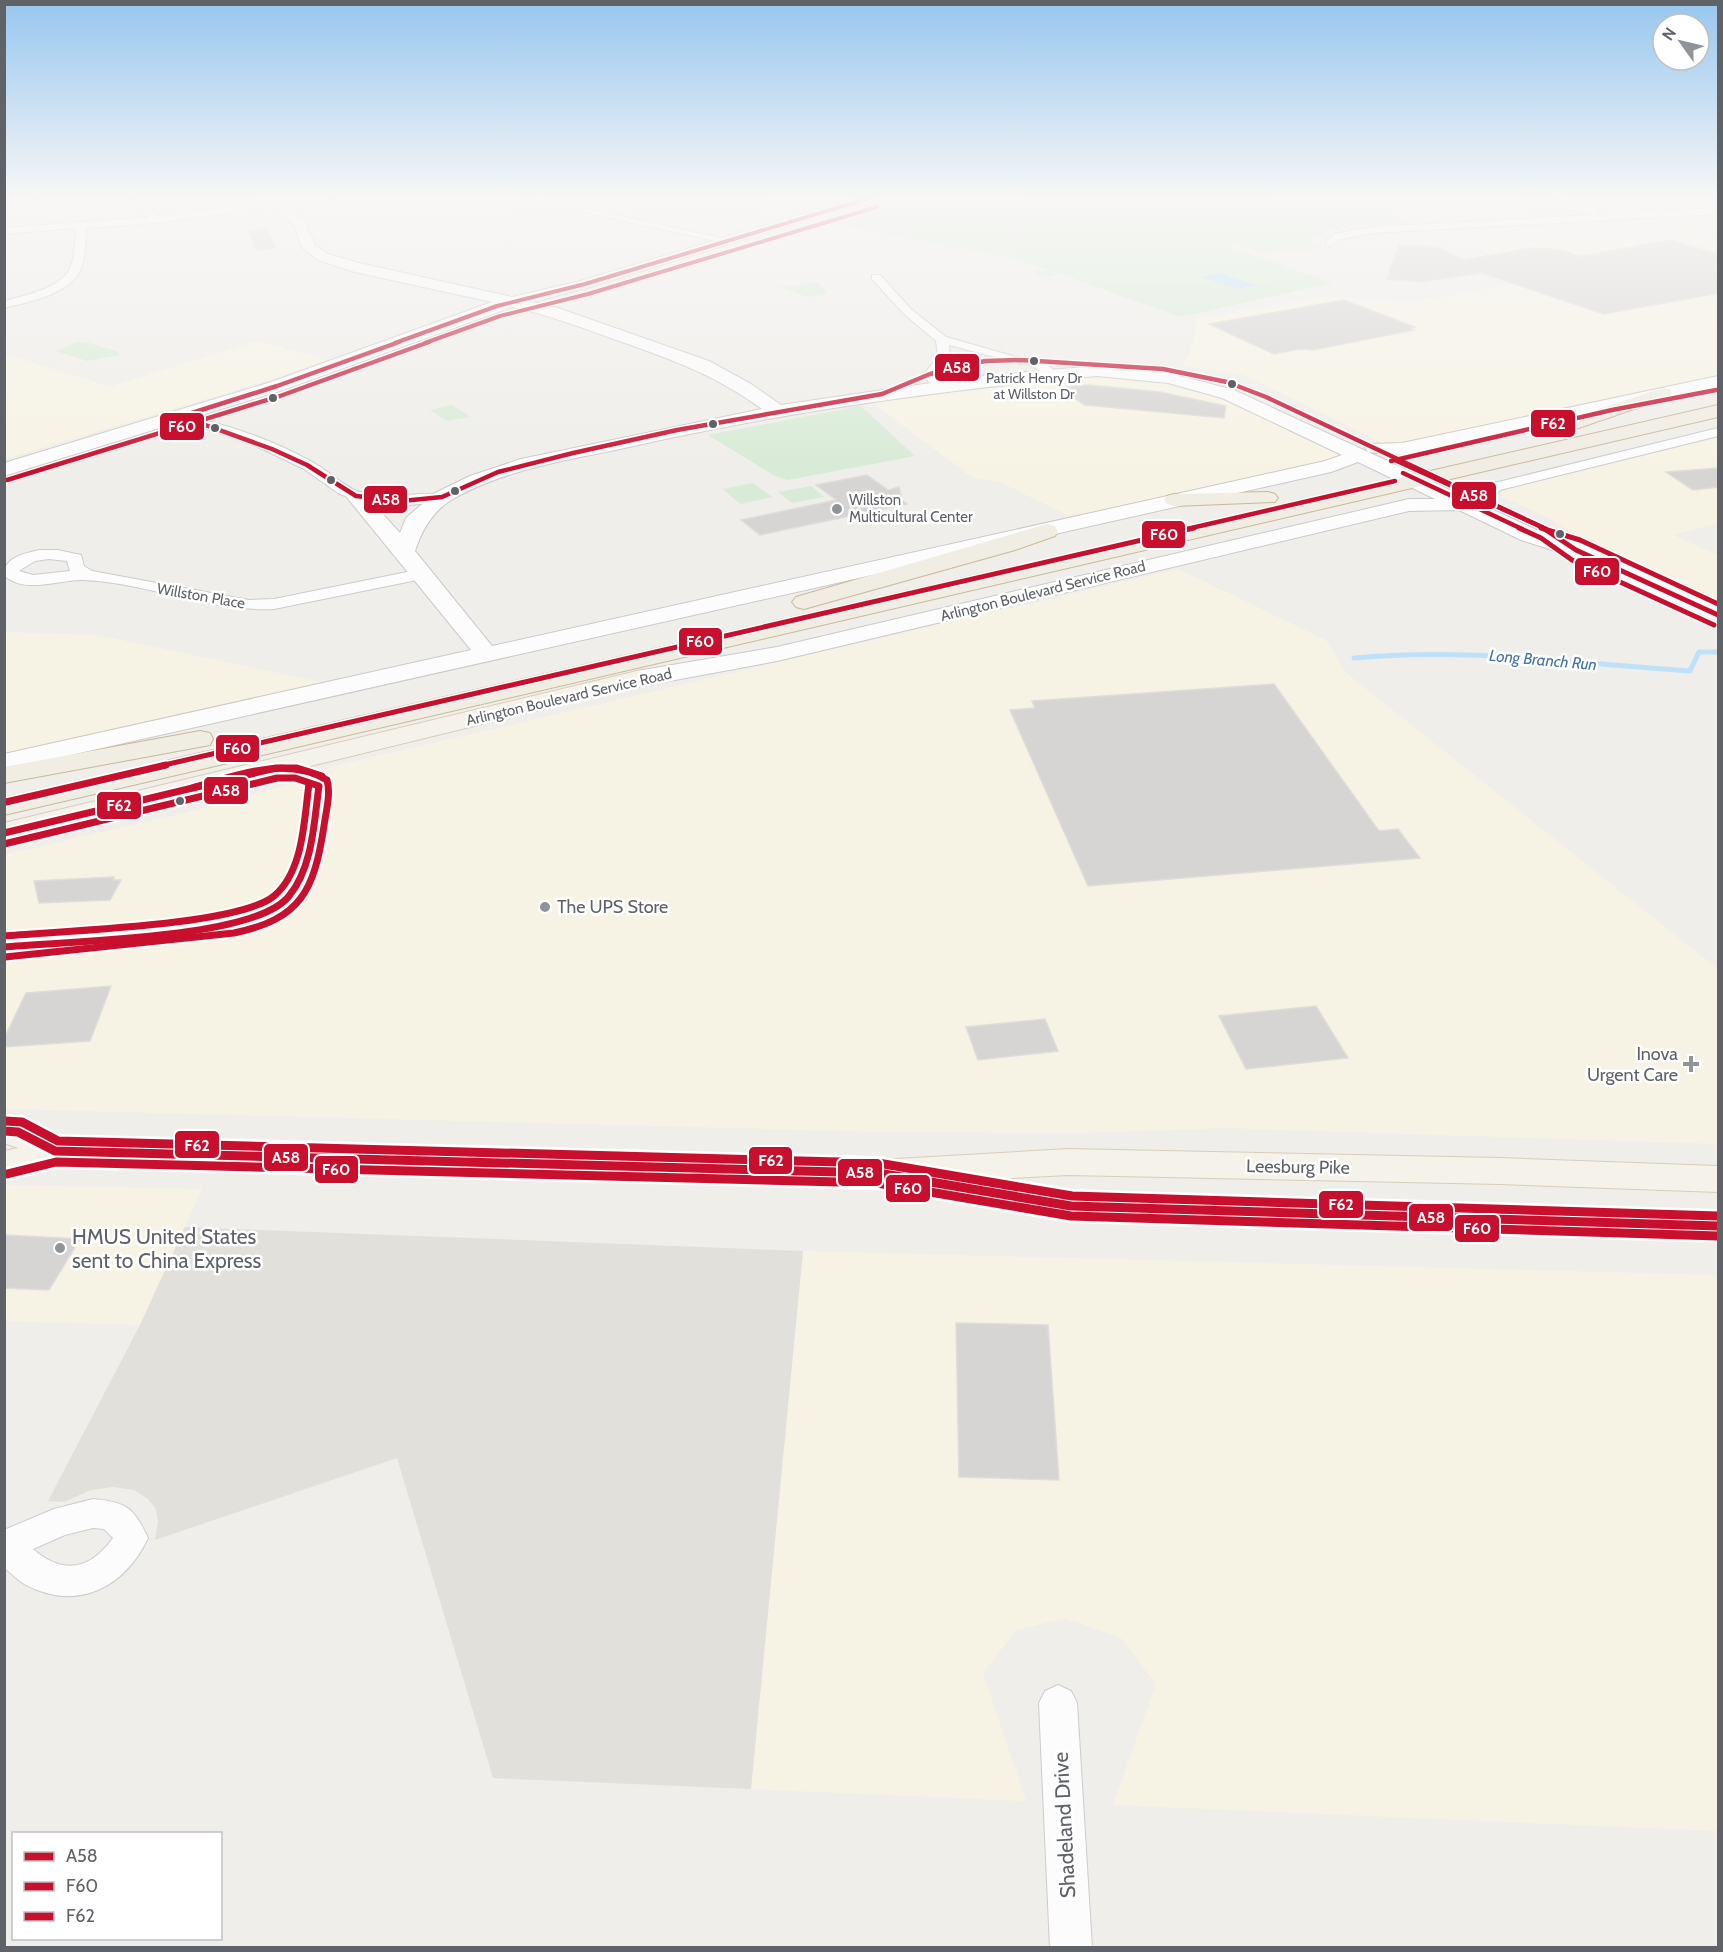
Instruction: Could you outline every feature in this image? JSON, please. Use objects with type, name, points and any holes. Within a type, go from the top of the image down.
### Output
[{"type":"highway","points":[[1534,440],[1564,426],[1663,393]]},
{"type":"highway","points":[[4,808],[954,589],[1415,476],[1534,440],[1614,420],[1719,400]]},
{"type":"highway","points":[[1472,467],[1719,411]]},
{"type":"highway","points":[[4,775],[117,756],[493,666],[685,636],[1268,498],[1544,458],[1587,464],[1584,456],[1586,450],[1634,431]]},
{"type":"highway","points":[[1174,500],[1268,498]]},
{"type":"highway","points":[[685,636],[1007,545],[1047,531]]},
{"type":"highway","points":[[637,679],[954,589]]},
{"type":"highway","points":[[4,792],[493,666]]},
{"type":"highway","points":[[4,808],[211,776],[329,753]]},
{"type":"main road","name":"Arlington Boulevard Service Road","points":[[4,832],[637,679]]},
{"type":"main road","name":"Leesburg Pike","points":[[4,1131],[18,1131],[55,1151]]},
{"type":"main road","name":"Leesburg Pike","points":[[4,1164],[55,1151],[878,1173],[1068,1162],[1500,1171],[1719,1179]]},
{"type":"main road","name":"Leesburg Pike","points":[[878,1173],[1071,1206],[1719,1226]]},
{"type":"street","points":[[4,305],[50,288]]},
{"type":"street","points":[[450,288],[552,311],[703,365],[745,388],[778,412]]},
{"type":"street","points":[[4,470],[287,383],[549,288]]},
{"type":"street","points":[[886,288],[908,312],[942,340],[1041,365],[1050,373]]},
{"type":"street","points":[[930,374],[944,357],[942,340]]},
{"type":"street","points":[[882,394],[930,374],[964,364],[1026,361],[1149,367],[1227,382],[1266,397],[1415,476],[1482,506],[1529,535],[1576,550],[1719,615]]},
{"type":"street","points":[[404,551],[414,523],[442,497],[477,480],[521,465],[666,433],[882,394],[1050,373],[1097,371],[1132,373],[1202,385],[1365,450],[1402,449],[1719,381]]},
{"type":"street","points":[[930,374],[931,378],[945,386]]},
{"type":"street","points":[[176,418],[197,422],[272,449],[307,465],[356,496],[404,551],[493,666]]},
{"type":"street","points":[[1482,506],[1488,494],[1495,487],[1719,432]]},
{"type":"street","points":[[4,762],[493,666],[1174,500],[1331,466],[1365,450]]},
{"type":"street","name":"Arlington Boulevard Service Road","points":[[1381,511],[1406,503],[1415,476]]},
{"type":"street","points":[[356,496],[402,501],[442,497]]},
{"type":"street","name":"Arlington Boulevard Service Road","points":[[637,679],[724,665],[1381,511],[1424,503],[1482,506]]},
{"type":"street","name":"Willston Place","points":[[87,575],[219,600],[263,605],[422,574]]},
{"type":"street","name":"Shadeland Drive","points":[[1058,1703],[1071,1947]]},
{"type":"shaded area","points":[[1491,288],[1718,288],[1718,374],[1687,383],[1391,447],[1244,375],[1182,365],[1190,352],[1198,319],[1325,296],[1409,302]]},
{"type":"shaded area","points":[[258,341],[327,360],[249,386],[5,459],[5,354],[115,388],[112,386]]},
{"type":"shaded area","points":[[1100,374],[1165,380],[1214,393],[1345,457],[1072,517],[999,482],[973,478],[869,400]]},
{"type":"shaded area","points":[[1718,438],[1718,523],[1673,535],[1718,555],[1718,599],[1562,527],[1553,520],[1501,496],[1502,490]]},
{"type":"shaded area","points":[[1178,569],[1326,640],[1346,673],[1718,969],[1718,1144],[1225,1128],[1079,1133],[884,1132],[5,1109],[4,855],[209,807],[287,785],[334,766]]},
{"type":"shaded area","points":[[5,632],[98,635],[321,682],[5,757]]},
{"type":"shaded area","points":[[5,1185],[202,1189],[140,1325],[5,1321]]},
{"type":"shaded area","points":[[185,1227],[803,1251],[751,1789],[493,1778],[397,1458],[155,1540],[158,1522],[156,1509],[148,1499],[134,1490],[113,1487],[91,1490],[64,1502],[48,1501],[140,1325]]},
{"type":"shaded area","points":[[803,1251],[1718,1275],[1718,1831],[1113,1805],[1156,1684],[1121,1638],[1065,1618],[1016,1630],[983,1673],[1026,1801],[751,1789]]},
{"type":"green space","points":[[782,288],[823,288],[827,294],[808,297]]},
{"type":"green space","points":[[1100,288],[1310,288],[1180,317]]},
{"type":"green space","points":[[77,342],[86,342],[119,352],[119,355],[87,361],[56,351]]},
{"type":"green space","points":[[452,405],[470,417],[447,421],[430,410]]},
{"type":"green space","points":[[861,406],[915,456],[788,480],[775,476],[708,435]]},
{"type":"green space","points":[[753,483],[772,497],[740,504],[723,489]]},
{"type":"green space","points":[[811,486],[824,497],[792,503],[778,492]]},
{"type":"building","points":[[1527,288],[1719,288],[1719,293],[1604,314]]},
{"type":"building","points":[[1344,300],[1415,327],[1410,328],[1414,330],[1313,350],[1300,349],[1274,354],[1209,324]]},
{"type":"building","points":[[1089,385],[1160,392],[1226,406],[1224,418],[1085,405],[1058,387]]},
{"type":"building","points":[[1719,468],[1719,487],[1693,490],[1666,472]]},
{"type":"building","name":"Willston Multicultural Center","points":[[867,475],[888,490],[899,487],[902,500],[907,504],[760,535],[741,520],[836,500],[816,485]]},
{"type":"building","points":[[1274,684],[1379,831],[1398,829],[1420,858],[1088,886],[1010,710],[1035,708],[1032,701]]},
{"type":"building","points":[[114,877],[113,880],[121,880],[110,900],[39,903],[34,881]]},
{"type":"building","points":[[111,986],[90,1041],[4,1047],[4,1039],[26,993]]},
{"type":"building","points":[[1316,1006],[1348,1058],[1246,1069],[1219,1016]]},
{"type":"building","points":[[1045,1019],[1058,1051],[978,1060],[966,1027]]},
{"type":"building","points":[[4,1235],[80,1239],[49,1290],[4,1288]]},
{"type":"building","points":[[956,1323],[1048,1325],[1059,1480],[959,1477]]},
{"type":"waterway","name":"Long Branch Run","points":[[1354,658],[1396,655],[1480,655],[1690,671],[1699,652],[1718,652]]},
{"type":"transit line","name":"A58","points":[[176,418],[277,386],[497,306],[569,288]]},
{"type":"transit line","name":"F60","points":[[7,480],[280,396],[500,316],[608,288]]},
{"type":"transit line","name":"A58","points":[[176,418],[197,422],[272,449],[307,465],[356,496],[402,501],[442,497],[498,472],[573,453],[677,430],[882,394],[930,374],[985,361],[1021,360],[1163,369],[1227,382],[1266,397],[1546,529],[1576,550],[1718,615]]},
{"type":"transit line","name":"F62","points":[[1391,461],[1612,410],[1716,390]]},
{"type":"transit line","name":"F62","points":[[1397,461],[1533,525],[1580,540],[1718,604]]},
{"type":"transit line","name":"F60","points":[[1403,473],[1541,538],[1572,560],[1714,625]]},
{"type":"transit line","name":"F60","points":[[6,802],[1395,481]]},
{"type":"transit line","name":"F62","points":[[4,833],[276,768],[297,768],[322,776]]},
{"type":"transit line","name":"F60","points":[[5,957],[234,933],[268,924],[287,914],[298,902],[314,872],[325,821],[329,788],[327,780],[313,772],[297,768],[280,768],[242,774],[192,788]]},
{"type":"transit line","name":"A58","points":[[4,844],[277,778],[295,778],[319,786],[304,867],[298,882],[280,906],[260,916],[191,930],[4,947]]},
{"type":"transit line","name":"F62","points":[[4,936],[189,919],[227,913],[256,905],[274,896],[290,872],[300,843],[309,784]]},
{"type":"transit line","name":"F62","points":[[5,1121],[22,1122],[58,1141],[878,1163],[1072,1196],[1718,1216]]},
{"type":"transit line","name":"A58","points":[[4,1131],[18,1132],[55,1151],[878,1173],[1071,1206],[1718,1226]]},
{"type":"transit line","name":"F60","points":[[7,1174],[56,1162],[877,1183],[1071,1216],[1718,1236]]},
{"type":"place","name":"Patrick Henry Dr at Willston Dr","points":[[1034,361]]},
{"type":"place","name":"Willston Multicultural Center","points":[[837,509]]},
{"type":"place","name":"The UPS Store","points":[[545,907]]},
{"type":"place","name":"Inova Urgent Care","points":[[1691,1064]]},
{"type":"place","name":"HMUS United States sent to China Express","points":[[60,1248]]}]
